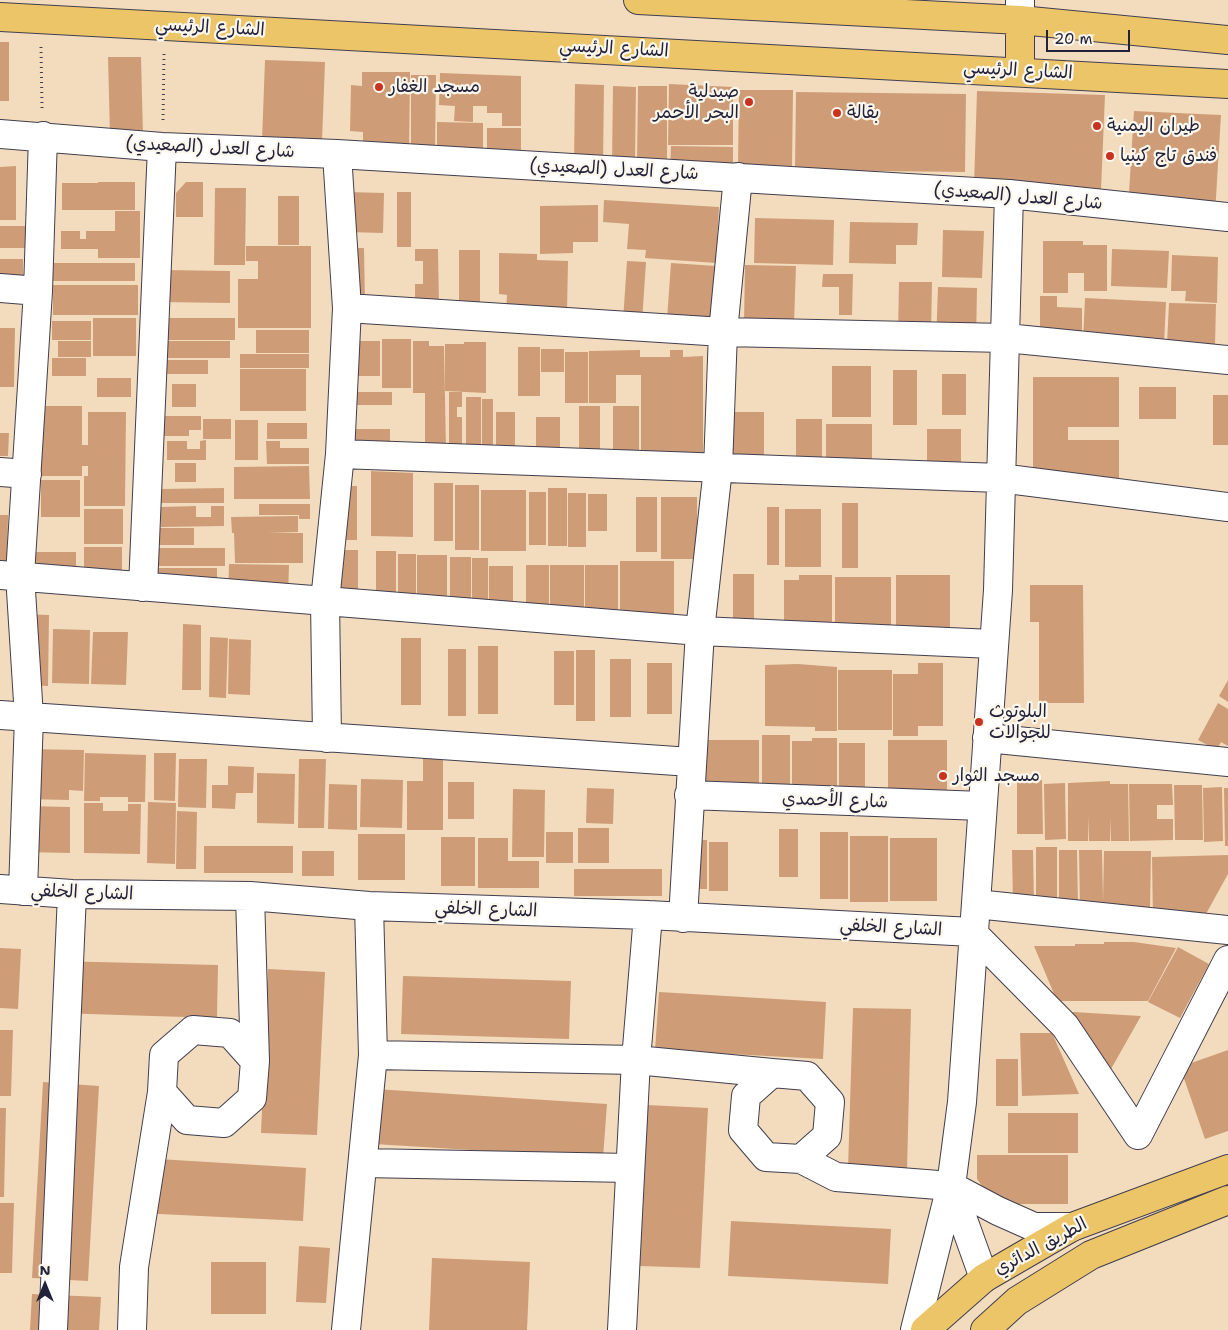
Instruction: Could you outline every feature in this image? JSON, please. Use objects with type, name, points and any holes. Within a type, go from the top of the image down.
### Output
[{"type":"main road","points":[[638,0],[1020,10],[1228,40]]},
{"type":"main road","points":[[1020,10],[1020,71]]},
{"type":"main road","name":"الشارع الرئيسي","points":[[0,17],[1020,71],[1228,84]]},
{"type":"main road","name":"الطريق الدائري","points":[[925,1330],[984,1278],[1072,1227],[1228,1169]]},
{"type":"main road","name":"الطريق الدائري","points":[[985,1330],[1018,1301],[1091,1255],[1228,1200]]},
{"type":"main road","points":[[984,1278],[1018,1301]]},
{"type":"street","name":"شارع العدل (الصعيدي)","points":[[0,134],[43,136],[162,148],[337,154],[1009,194],[1228,217]]},
{"type":"street","points":[[11,890],[29,717],[10,575],[27,474],[38,291],[43,136]]},
{"type":"street","points":[[143,587],[162,148]]},
{"type":"street","points":[[327,738],[325,601],[340,454],[347,308],[337,154]]},
{"type":"street","points":[[683,918],[700,631],[718,468],[724,332],[738,177]]},
{"type":"street","points":[[915,1330],[951,1186],[962,1102],[972,932],[976,904],[998,590],[1009,194]]},
{"type":"street","points":[[0,288],[38,291]]},
{"type":"street","points":[[347,308],[724,332],[1006,338],[1228,360]]},
{"type":"street","points":[[340,454],[1000,478],[1228,507]]},
{"type":"street","points":[[0,472],[27,474]]},
{"type":"street","points":[[10,575],[700,631],[993,644]]},
{"type":"street","points":[[0,715],[691,762]]},
{"type":"street","points":[[987,738],[1228,762]]},
{"type":"street","name":"شارع الأحمدي","points":[[689,795],[982,806]]},
{"type":"street","name":"الشارع الخلفي","points":[[11,890],[72,894],[250,896],[369,906],[648,916],[972,932]]},
{"type":"street","points":[[53,1330],[72,894]]},
{"type":"street","points":[[162,1092],[186,1120],[224,1122],[252,1098],[255,1061],[250,896]]},
{"type":"street","points":[[976,904],[1228,930]]},
{"type":"street","points":[[346,1330],[374,1055],[369,906]]},
{"type":"street","points":[[622,1330],[636,1060],[648,916]]},
{"type":"street","points":[[972,932],[1065,1026],[1138,1135],[1228,960]]},
{"type":"street","points":[[132,1330],[134,1268],[162,1092],[164,1055],[193,1030],[230,1033],[255,1061]]},
{"type":"street","points":[[374,1055],[636,1060],[806,1076],[830,1102],[827,1136],[801,1159]]},
{"type":"street","points":[[772,1073],[746,1096],[743,1130],[766,1157],[801,1159],[836,1177],[951,1186],[998,1211],[1034,1226],[1072,1227]]},
{"type":"street","points":[[363,1163],[630,1168]]},
{"type":"street","points":[[951,1186],[984,1278]]},
{"type":"path","points":[[41,19],[43,136]]},
{"type":"path","points":[[162,148],[164,26]]},
{"type":"building","points":[[0,42],[9,42],[9,101],[0,101]]},
{"type":"building","points":[[108,57],[141,57],[143,135],[110,136]]},
{"type":"building","points":[[265,60],[325,62],[322,142],[262,141]]},
{"type":"building","points":[[362,72],[410,72],[409,156],[363,155],[363,132],[350,131],[351,85],[362,86]]},
{"type":"building","points":[[440,73],[521,76],[521,126],[502,126],[502,113],[487,113],[487,106],[473,106],[473,122],[454,121],[455,106],[439,105]]},
{"type":"building","points":[[411,75],[436,75],[435,155],[411,155]]},
{"type":"building","points":[[575,84],[604,85],[603,165],[574,165]]},
{"type":"building","points":[[669,84],[733,87],[733,145],[668,145]]},
{"type":"building","points":[[613,86],[636,87],[635,163],[612,163]]},
{"type":"building","points":[[638,86],[667,86],[667,163],[637,162]]},
{"type":"building","points":[[739,90],[793,90],[792,166],[738,165]]},
{"type":"building","points":[[977,91],[1105,95],[1101,190],[974,186]]},
{"type":"building","points":[[796,92],[966,94],[965,172],[795,170]]},
{"type":"building","points":[[1134,111],[1221,115],[1215,214],[1129,193]]},
{"type":"building","points":[[437,122],[483,123],[483,158],[437,157]]},
{"type":"building","points":[[487,128],[521,128],[521,155],[487,155]]},
{"type":"building","points":[[671,146],[733,147],[733,173],[670,173]]},
{"type":"building","points":[[16,166],[16,220],[0,220],[0,167]]},
{"type":"building","points":[[135,182],[135,210],[62,210],[62,183]]},
{"type":"building","points":[[186,182],[203,182],[203,217],[176,217],[176,193]]},
{"type":"building","points":[[215,188],[246,188],[245,265],[214,265]]},
{"type":"building","points":[[347,192],[384,193],[383,233],[347,232]]},
{"type":"building","points":[[397,192],[411,192],[411,247],[397,247]]},
{"type":"building","points":[[278,196],[299,196],[299,245],[278,245]]},
{"type":"building","points":[[604,200],[719,207],[716,263],[645,258],[646,250],[627,249],[629,224],[603,222]]},
{"type":"building","points":[[598,205],[598,242],[573,242],[573,253],[540,254],[540,206]]},
{"type":"building","points":[[115,211],[140,211],[140,258],[98,258],[98,249],[61,249],[61,231],[80,231],[80,239],[86,239],[86,231],[115,231]]},
{"type":"building","points":[[755,218],[834,220],[833,265],[754,263]]},
{"type":"building","points":[[850,222],[918,223],[917,245],[896,245],[896,264],[849,263]]},
{"type":"building","points":[[0,226],[25,226],[26,248],[0,248]]},
{"type":"building","points":[[943,230],[984,231],[982,278],[942,277]]},
{"type":"building","points":[[1043,241],[1083,241],[1083,245],[1107,245],[1107,291],[1084,291],[1084,273],[1068,273],[1068,293],[1043,293]]},
{"type":"building","points":[[246,246],[311,246],[311,328],[238,328],[238,279],[258,279],[258,261],[246,261]]},
{"type":"building","points":[[342,248],[364,248],[365,304],[343,304]]},
{"type":"building","points":[[415,249],[438,249],[439,308],[415,308],[415,284],[423,284],[423,261],[415,261]]},
{"type":"building","points":[[1112,249],[1169,251],[1167,288],[1111,286]]},
{"type":"building","points":[[459,250],[480,250],[480,310],[459,311]]},
{"type":"building","points":[[499,253],[537,254],[537,260],[568,261],[567,313],[506,312],[507,295],[499,294]]},
{"type":"building","points":[[1172,255],[1218,257],[1217,303],[1185,301],[1186,291],[1171,291]]},
{"type":"building","points":[[0,259],[23,259],[23,280],[0,280]]},
{"type":"building","points":[[627,261],[646,262],[642,322],[623,321]]},
{"type":"building","points":[[51,263],[135,263],[135,281],[51,281]]},
{"type":"building","points":[[671,263],[716,266],[712,321],[667,319]]},
{"type":"building","points":[[745,265],[796,266],[794,324],[744,323]]},
{"type":"building","points":[[163,270],[230,271],[230,303],[162,302]]},
{"type":"building","points":[[823,274],[853,274],[852,315],[839,315],[839,287],[822,287]]},
{"type":"building","points":[[899,282],[932,282],[931,337],[898,336]]},
{"type":"building","points":[[53,285],[138,285],[138,315],[53,315]]},
{"type":"building","points":[[938,287],[977,288],[976,344],[936,344]]},
{"type":"building","points":[[1040,296],[1057,296],[1057,307],[1082,308],[1082,340],[1040,339]]},
{"type":"building","points":[[1085,298],[1166,302],[1164,345],[1083,342]]},
{"type":"building","points":[[1169,303],[1216,304],[1215,346],[1167,344]]},
{"type":"building","points":[[93,318],[136,318],[136,356],[93,356]]},
{"type":"building","points":[[165,318],[235,318],[235,340],[165,340]]},
{"type":"building","points":[[52,321],[91,321],[91,340],[52,340]]},
{"type":"building","points":[[0,328],[15,328],[14,387],[0,387]]},
{"type":"building","points":[[256,330],[309,330],[309,353],[256,353]]},
{"type":"building","points":[[382,339],[411,339],[411,388],[382,388]]},
{"type":"building","points":[[58,341],[91,341],[91,357],[58,357]]},
{"type":"building","points":[[163,341],[230,341],[230,358],[163,358]]},
{"type":"building","points":[[350,341],[380,341],[380,376],[350,376]]},
{"type":"building","points":[[413,341],[429,341],[429,346],[444,346],[446,450],[425,450],[425,393],[413,393]]},
{"type":"building","points":[[464,342],[486,342],[486,393],[445,391],[445,344],[464,344]]},
{"type":"building","points":[[518,347],[540,347],[540,396],[518,396]]},
{"type":"building","points":[[541,349],[564,349],[564,372],[541,372]]},
{"type":"building","points":[[640,350],[640,357],[670,357],[670,350],[683,350],[683,357],[703,356],[703,470],[641,471],[641,375],[616,375],[616,403],[589,403],[589,351]]},
{"type":"building","points":[[565,352],[588,352],[588,403],[565,403]]},
{"type":"building","points":[[240,354],[309,354],[309,368],[240,368]]},
{"type":"building","points":[[52,358],[86,358],[86,376],[52,376]]},
{"type":"building","points":[[163,360],[208,360],[208,374],[163,374]]},
{"type":"building","points":[[832,366],[871,366],[871,417],[832,417]]},
{"type":"building","points":[[240,369],[306,369],[306,411],[240,411]]},
{"type":"building","points":[[893,370],[917,370],[917,425],[893,425]]},
{"type":"building","points":[[942,374],[966,374],[966,415],[942,415]]},
{"type":"building","points":[[1033,377],[1119,377],[1119,427],[1068,427],[1068,440],[1119,440],[1119,485],[1033,485]]},
{"type":"building","points":[[97,378],[131,378],[131,397],[97,397]]},
{"type":"building","points":[[172,384],[196,384],[196,407],[172,407]]},
{"type":"building","points":[[1139,387],[1176,387],[1176,419],[1139,419]]},
{"type":"building","points":[[341,392],[392,392],[392,405],[341,405]]},
{"type":"building","points":[[449,392],[462,392],[462,407],[457,407],[457,417],[462,417],[462,454],[449,454]]},
{"type":"building","points":[[1213,395],[1228,395],[1228,445],[1213,445]]},
{"type":"building","points":[[466,397],[481,397],[481,455],[466,455]]},
{"type":"building","points":[[482,399],[493,399],[493,450],[482,450]]},
{"type":"building","points":[[41,406],[82,406],[82,445],[88,445],[88,412],[126,412],[125,506],[84,506],[84,476],[88,476],[88,466],[82,466],[82,476],[41,476]]},
{"type":"building","points":[[579,406],[600,406],[600,467],[579,467]]},
{"type":"building","points":[[613,406],[639,406],[639,462],[613,462]]},
{"type":"building","points":[[496,412],[515,412],[515,448],[496,448]]},
{"type":"building","points":[[722,412],[764,412],[764,468],[722,468]]},
{"type":"building","points":[[158,416],[201,416],[201,430],[189,430],[189,436],[158,436]]},
{"type":"building","points":[[536,417],[560,417],[560,453],[536,453]]},
{"type":"building","points":[[203,419],[231,419],[231,439],[203,439]]},
{"type":"building","points":[[796,419],[822,419],[822,476],[796,476]]},
{"type":"building","points":[[235,420],[258,420],[258,460],[235,460]]},
{"type":"building","points":[[267,423],[307,423],[307,439],[267,439]]},
{"type":"building","points":[[826,424],[872,424],[872,478],[826,478]]},
{"type":"building","points":[[343,429],[390,429],[390,451],[343,451]]},
{"type":"building","points":[[927,429],[961,429],[961,476],[927,476]]},
{"type":"building","points":[[0,433],[9,433],[8,456],[0,456]]},
{"type":"building","points":[[206,440],[206,460],[167,460],[167,441],[187,441],[187,449],[200,449],[200,441]]},
{"type":"building","points":[[266,441],[280,441],[280,448],[309,448],[309,464],[267,464]]},
{"type":"building","points":[[175,463],[196,463],[196,482],[175,482]]},
{"type":"building","points":[[309,466],[310,499],[234,499],[234,467]]},
{"type":"building","points":[[371,471],[413,473],[413,537],[371,536]]},
{"type":"building","points":[[41,480],[80,480],[80,517],[41,517]]},
{"type":"building","points":[[434,483],[453,483],[453,541],[434,541]]},
{"type":"building","points":[[455,485],[479,485],[479,550],[455,550]]},
{"type":"building","points":[[342,486],[357,486],[357,540],[342,540]]},
{"type":"building","points":[[224,488],[224,503],[160,503],[160,489]]},
{"type":"building","points":[[548,488],[567,488],[567,546],[548,546]]},
{"type":"building","points":[[481,490],[526,490],[526,551],[481,551]]},
{"type":"building","points":[[529,492],[546,492],[546,545],[529,545]]},
{"type":"building","points":[[568,493],[586,493],[586,547],[568,547]]},
{"type":"building","points":[[588,494],[607,494],[607,531],[588,531]]},
{"type":"building","points":[[636,497],[657,497],[657,552],[636,552]]},
{"type":"building","points":[[661,497],[697,497],[697,559],[661,559]]},
{"type":"building","points":[[842,503],[858,503],[858,568],[842,568]]},
{"type":"building","points":[[259,504],[310,504],[310,519],[299,519],[299,515],[259,515]]},
{"type":"building","points":[[196,506],[196,517],[211,517],[211,506],[224,506],[224,526],[161,527],[161,507]]},
{"type":"building","points":[[767,507],[779,507],[779,565],[767,565]]},
{"type":"building","points":[[84,509],[123,509],[123,544],[84,544]]},
{"type":"building","points":[[785,509],[821,509],[821,567],[785,567]]},
{"type":"building","points":[[0,515],[8,515],[7,575],[0,575]]},
{"type":"building","points":[[298,516],[298,532],[268,533],[303,533],[303,563],[235,563],[234,533],[232,533],[231,517]]},
{"type":"building","points":[[159,528],[194,528],[194,545],[159,545]]},
{"type":"building","points":[[84,547],[122,547],[122,590],[84,590]]},
{"type":"building","points":[[155,548],[225,548],[225,566],[155,566]]},
{"type":"building","points":[[337,550],[358,550],[358,611],[337,611]]},
{"type":"building","points":[[376,551],[396,551],[396,614],[376,614]]},
{"type":"building","points":[[30,552],[76,552],[76,586],[30,586]]},
{"type":"building","points":[[398,554],[416,554],[416,618],[398,618]]},
{"type":"building","points":[[417,555],[447,555],[447,618],[417,618]]},
{"type":"building","points":[[450,557],[471,557],[471,620],[450,620]]},
{"type":"building","points":[[472,558],[488,558],[488,620],[472,620]]},
{"type":"building","points":[[620,561],[674,561],[674,630],[620,630]]},
{"type":"building","points":[[229,564],[289,565],[288,598],[228,597]]},
{"type":"building","points":[[526,565],[549,565],[549,623],[526,623]]},
{"type":"building","points":[[550,565],[584,565],[584,623],[550,623]]},
{"type":"building","points":[[585,565],[618,565],[618,623],[585,623]]},
{"type":"building","points":[[489,566],[513,566],[513,620],[489,620]]},
{"type":"building","points":[[154,568],[217,568],[217,597],[154,597]]},
{"type":"building","points":[[733,574],[754,574],[754,629],[733,629]]},
{"type":"building","points":[[799,575],[832,575],[832,635],[784,637],[784,580],[799,580]]},
{"type":"building","points":[[896,575],[950,575],[950,637],[896,637]]},
{"type":"building","points":[[835,577],[891,577],[891,636],[835,638]]},
{"type":"building","points":[[1030,585],[1083,585],[1084,703],[1039,703],[1039,622],[1030,622]]},
{"type":"building","points":[[22,614],[49,615],[48,686],[21,685]]},
{"type":"building","points":[[183,624],[201,625],[201,690],[182,690]]},
{"type":"building","points":[[53,629],[90,630],[89,684],[52,683]]},
{"type":"building","points":[[93,632],[128,632],[126,685],[91,684]]},
{"type":"building","points":[[210,637],[228,638],[226,698],[209,697]]},
{"type":"building","points":[[401,638],[421,638],[421,705],[401,705]]},
{"type":"building","points":[[229,639],[251,640],[250,695],[228,694]]},
{"type":"building","points":[[478,646],[498,646],[498,714],[478,714]]},
{"type":"building","points":[[448,649],[466,649],[466,716],[448,716]]},
{"type":"building","points":[[576,650],[595,650],[595,721],[576,721]]},
{"type":"building","points":[[554,651],[574,651],[574,705],[554,705]]},
{"type":"building","points":[[610,659],[631,659],[631,717],[610,717]]},
{"type":"building","points":[[647,663],[672,663],[672,714],[647,714]]},
{"type":"building","points":[[918,663],[943,663],[943,726],[918,726],[918,736],[893,736],[893,674],[918,674]]},
{"type":"building","points":[[798,664],[837,667],[837,731],[815,731],[815,727],[765,726],[765,665]]},
{"type":"building","points":[[838,670],[892,670],[892,730],[838,730]]},
{"type":"building","points":[[1228,680],[1228,702],[1219,696]]},
{"type":"building","points":[[1218,703],[1228,709],[1228,746],[1221,742],[1217,750],[1198,740]]},
{"type":"building","points":[[762,735],[790,735],[790,790],[762,790]]},
{"type":"building","points":[[812,738],[837,738],[837,791],[792,792],[792,741],[812,741]]},
{"type":"building","points":[[695,740],[759,740],[759,788],[695,788]]},
{"type":"building","points":[[888,740],[947,740],[947,806],[888,806]]},
{"type":"building","points":[[839,743],[865,743],[865,797],[839,797]]},
{"type":"building","points":[[24,749],[84,750],[83,791],[69,790],[69,800],[23,799]]},
{"type":"building","points":[[85,753],[146,755],[145,802],[128,802],[128,797],[100,797],[100,801],[84,801]]},
{"type":"building","points":[[154,753],[176,753],[175,801],[154,800]]},
{"type":"building","points":[[423,756],[443,756],[443,830],[407,830],[407,781],[423,781]]},
{"type":"building","points":[[179,759],[207,759],[206,808],[178,807]]},
{"type":"building","points":[[299,759],[326,759],[324,828],[298,828]]},
{"type":"building","points":[[228,766],[254,767],[253,793],[236,793],[235,809],[212,808],[212,785],[228,785]]},
{"type":"building","points":[[257,773],[295,774],[294,824],[257,823]]},
{"type":"building","points":[[361,779],[403,780],[402,828],[360,827]]},
{"type":"building","points":[[1042,780],[1043,834],[1017,834],[1017,781]]},
{"type":"building","points":[[1110,781],[1110,784],[1128,784],[1129,841],[1111,841],[1111,818],[1110,841],[1089,841],[1089,816],[1088,841],[1068,841],[1068,783]]},
{"type":"building","points":[[448,782],[474,782],[474,819],[448,819]]},
{"type":"building","points":[[1065,783],[1066,839],[1045,840],[1044,784]]},
{"type":"building","points":[[329,784],[357,785],[357,830],[328,829]]},
{"type":"building","points":[[1129,784],[1172,784],[1173,805],[1157,805],[1157,819],[1173,819],[1173,840],[1130,841]]},
{"type":"building","points":[[1174,785],[1202,785],[1203,840],[1175,840]]},
{"type":"building","points":[[1222,787],[1223,841],[1204,842],[1203,788]]},
{"type":"building","points":[[587,788],[614,789],[613,824],[586,823]]},
{"type":"building","points":[[1224,788],[1228,788],[1228,846],[1225,846]]},
{"type":"building","points":[[513,789],[545,790],[544,857],[512,857]]},
{"type":"building","points":[[148,802],[176,803],[175,864],[147,863]]},
{"type":"building","points":[[84,803],[103,803],[103,811],[128,811],[128,804],[141,804],[140,854],[84,853]]},
{"type":"building","points":[[25,806],[70,807],[70,853],[24,852]]},
{"type":"building","points":[[177,811],[197,812],[196,869],[176,869]]},
{"type":"building","points":[[578,828],[609,828],[609,863],[578,863]]},
{"type":"building","points":[[779,829],[798,829],[798,877],[779,877]]},
{"type":"building","points":[[546,832],[573,832],[573,863],[546,863]]},
{"type":"building","points":[[820,832],[848,832],[848,899],[820,899]]},
{"type":"building","points":[[358,834],[405,834],[405,880],[358,880]]},
{"type":"building","points":[[850,836],[888,836],[888,902],[850,902]]},
{"type":"building","points":[[441,837],[475,837],[475,886],[441,886]]},
{"type":"building","points":[[478,838],[508,838],[508,861],[539,861],[539,888],[478,888]]},
{"type":"building","points":[[890,838],[937,838],[937,901],[890,901]]},
{"type":"building","points":[[683,840],[707,840],[707,889],[683,889]]},
{"type":"building","points":[[709,842],[728,842],[728,891],[709,891]]},
{"type":"building","points":[[204,846],[293,846],[293,873],[204,873]]},
{"type":"building","points":[[1036,847],[1057,847],[1057,907],[1036,907]]},
{"type":"building","points":[[1012,850],[1033,850],[1034,906],[1013,906]]},
{"type":"building","points":[[1059,850],[1077,850],[1078,908],[1059,908]]},
{"type":"building","points":[[1079,850],[1102,850],[1103,901],[1104,851],[1151,851],[1150,909],[1080,907]]},
{"type":"building","points":[[302,851],[334,851],[334,876],[302,876]]},
{"type":"building","points":[[1228,855],[1228,874],[1201,923],[1153,923],[1152,857]]},
{"type":"building","points":[[574,869],[662,869],[662,896],[574,896]]},
{"type":"building","points":[[1104,942],[1134,942],[1176,948],[1148,1001],[1057,1001],[1034,946],[1075,946],[1075,944],[1104,944]]},
{"type":"building","points":[[1178,947],[1209,964],[1180,1018],[1148,1002]]},
{"type":"building","points":[[0,948],[21,949],[18,1009],[0,1008]]},
{"type":"building","points":[[57,961],[218,965],[217,1018],[56,1013]]},
{"type":"building","points":[[268,969],[325,972],[317,1135],[261,1133]]},
{"type":"building","points":[[403,976],[571,981],[569,1039],[401,1034]]},
{"type":"building","points":[[659,992],[826,1002],[823,1059],[655,1050]]},
{"type":"building","points":[[853,1008],[911,1009],[907,1171],[848,1169]]},
{"type":"building","points":[[1073,1012],[1141,1016],[1098,1092],[1065,1024]]},
{"type":"building","points":[[0,1030],[13,1030],[11,1096],[0,1096]]},
{"type":"building","points":[[1020,1033],[1052,1033],[1079,1094],[1022,1096]]},
{"type":"building","points":[[1228,1050],[1228,1131],[1205,1139],[1180,1067]]},
{"type":"building","points":[[996,1059],[1018,1059],[1018,1106],[996,1106]]},
{"type":"building","points":[[43,1082],[99,1086],[88,1281],[32,1278]]},
{"type":"building","points":[[360,1088],[607,1104],[603,1158],[357,1143]]},
{"type":"building","points":[[647,1105],[708,1108],[700,1268],[639,1266]]},
{"type":"building","points":[[0,1108],[6,1108],[4,1197],[0,1197]]},
{"type":"building","points":[[1008,1113],[1078,1113],[1078,1153],[1008,1153]]},
{"type":"building","points":[[977,1155],[1068,1155],[1068,1204],[995,1204],[977,1179]]},
{"type":"building","points":[[142,1158],[306,1168],[303,1221],[139,1213]]},
{"type":"building","points":[[0,1203],[14,1203],[12,1273],[0,1273]]},
{"type":"building","points":[[731,1221],[891,1229],[888,1284],[728,1276]]},
{"type":"building","points":[[299,1246],[330,1248],[326,1303],[296,1302]]},
{"type":"building","points":[[432,1258],[530,1262],[527,1330],[429,1330]]},
{"type":"building","points":[[211,1262],[266,1262],[266,1314],[211,1314]]},
{"type":"building","points":[[32,1294],[101,1297],[99,1330],[30,1330]]},
{"type":"place","name":"مسجد الغفار","points":[[379,87]]},
{"type":"place","name":"صيدلية البحر الأحمر","points":[[749,102]]},
{"type":"place","name":"بقالة","points":[[837,113]]},
{"type":"place","name":"طيران اليمنية","points":[[1097,126]]},
{"type":"place","name":"فندق تاج كينيا","points":[[1110,156]]},
{"type":"place","name":"البلوتوث للجوالات","points":[[979,722]]},
{"type":"place","name":"مسجد الثوار","points":[[943,776]]}]
